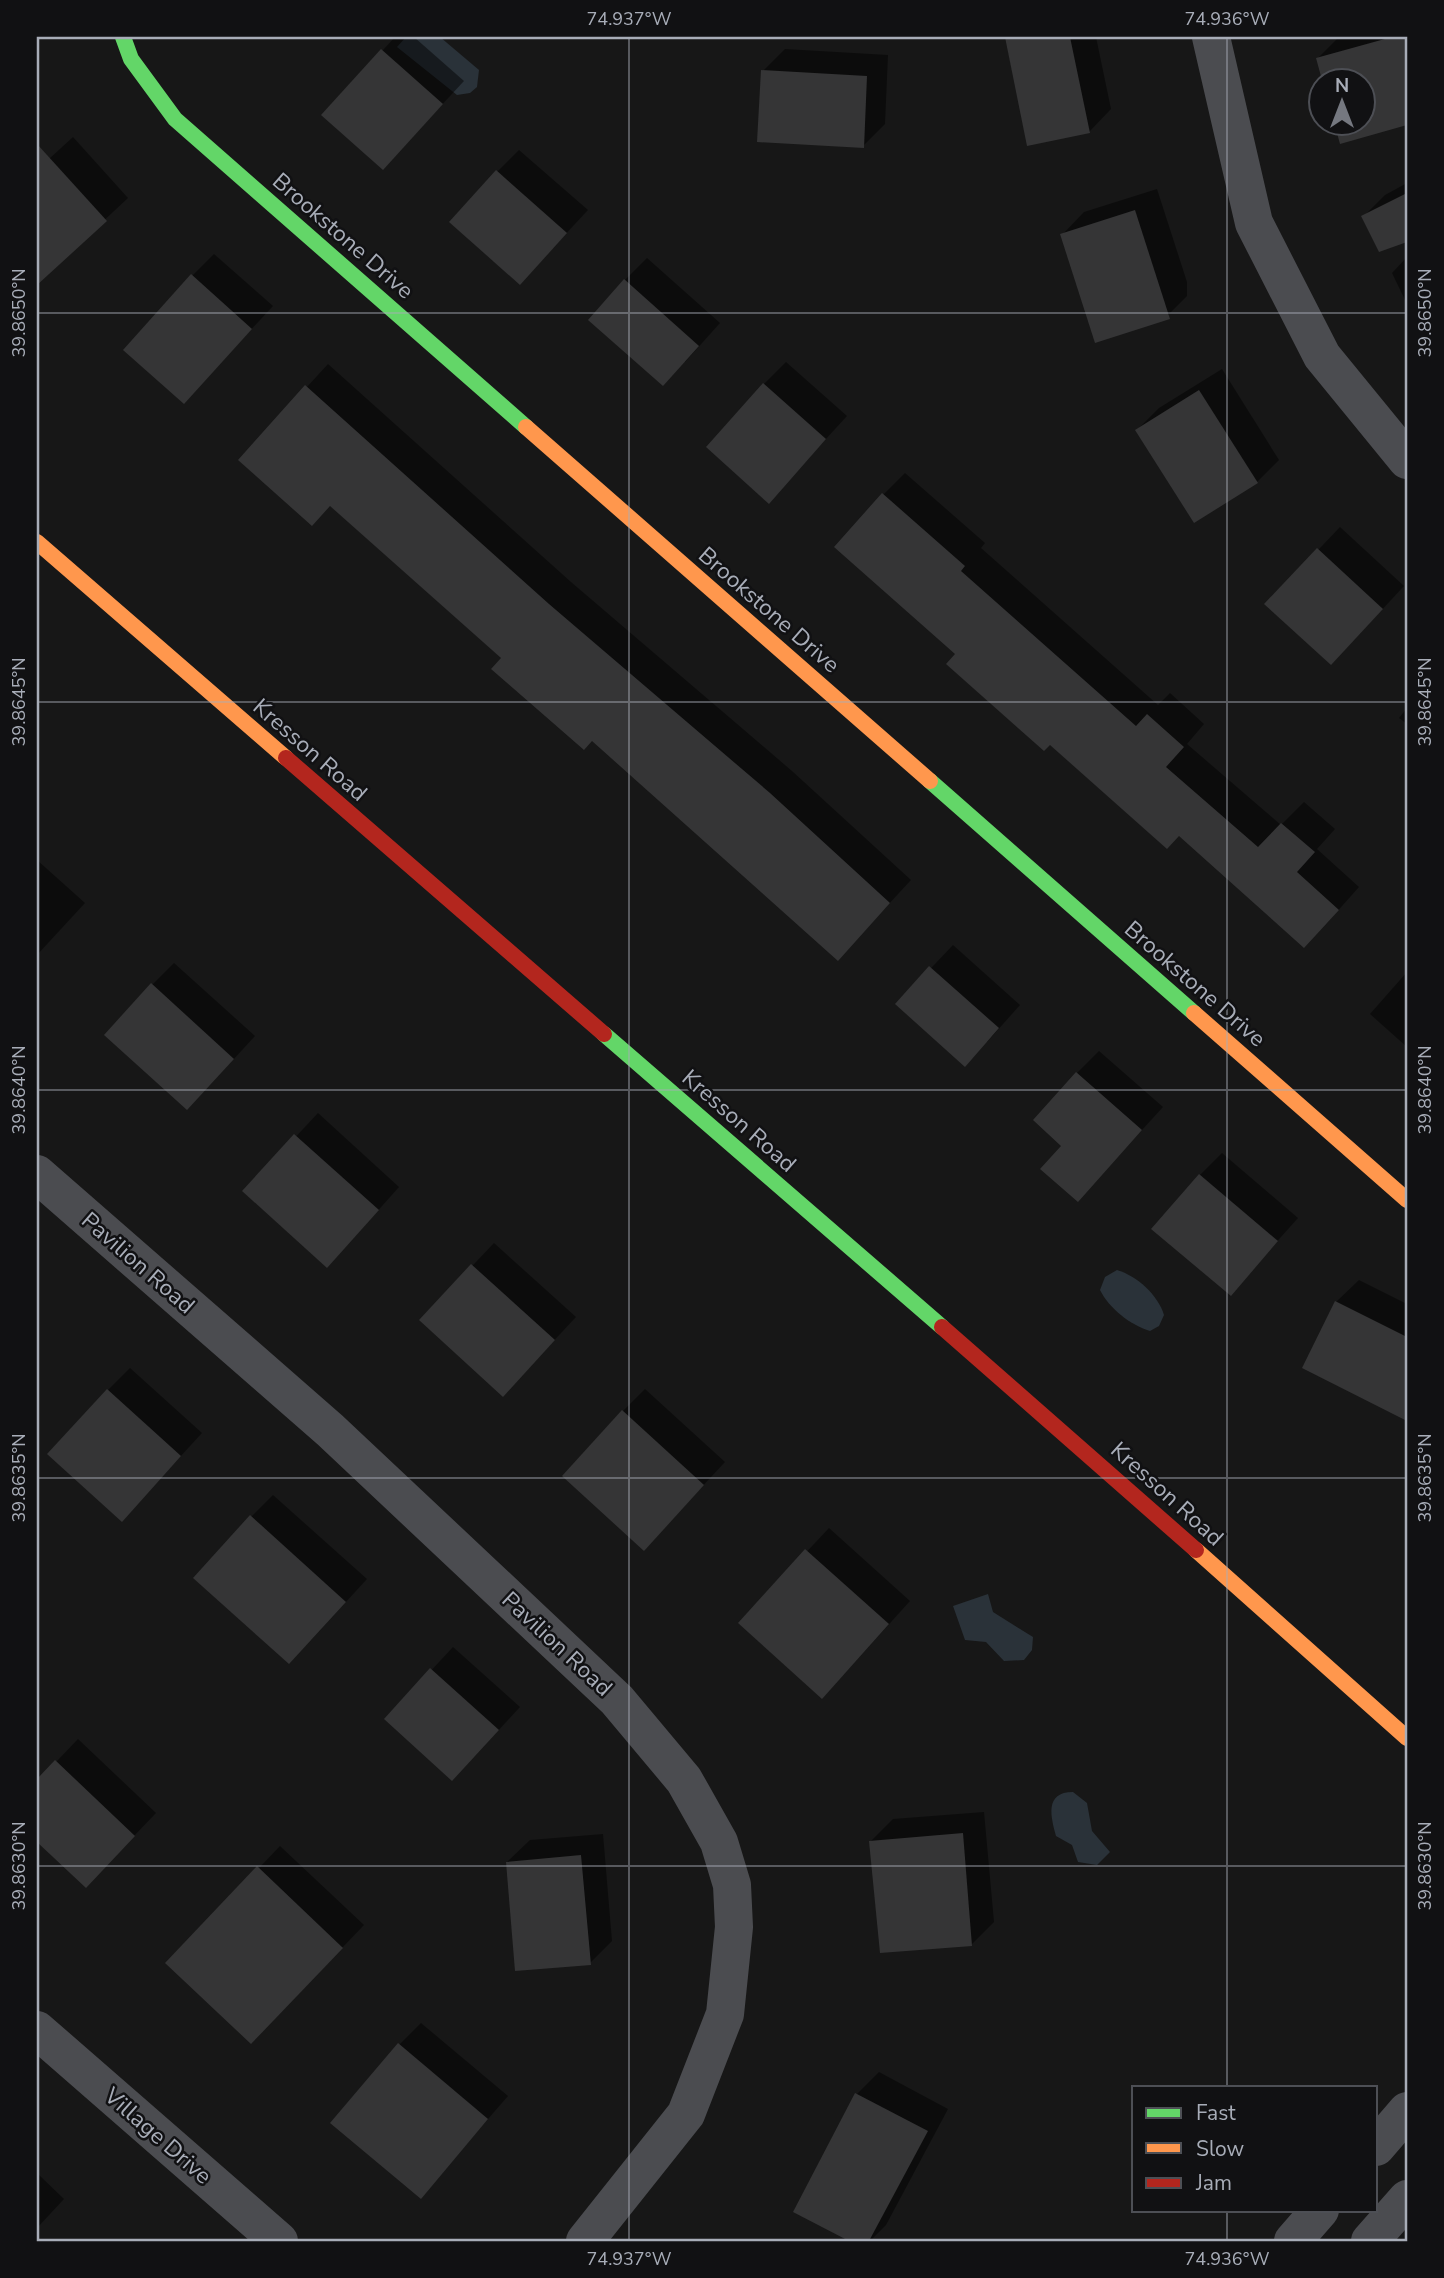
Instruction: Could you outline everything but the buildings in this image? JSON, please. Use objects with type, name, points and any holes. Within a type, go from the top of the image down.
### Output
[{"type":"main road","name":"Brookstone Drive","points":[[123,37],[131,59],[175,119],[1407,1200]]},
{"type":"main road","name":"Kresson Road","points":[[37,542],[1101,1466],[1407,1738]]},
{"type":"street","points":[[1211,37],[1254,223],[1322,356],[1407,460]]},
{"type":"street","name":"Pavilion Road","points":[[37,1174],[330,1430],[617,1700],[684,1780],[719,1842],[732,1885],[734,1927],[725,2014],[686,2114],[585,2241]]},
{"type":"street","name":"Village Drive","points":[[37,2030],[279,2241]]},
{"type":"street","points":[[1378,2145],[1407,2111]]},
{"type":"street","points":[[1370,2241],[1407,2199]]},
{"type":"street","points":[[1293,2241],[1319,2212]]},
{"type":"shaded area","points":[[406,37],[440,37],[479,70],[477,87],[470,93],[457,95],[397,47]]},
{"type":"shaded area","points":[[1117,1270],[1139,1282],[1157,1300],[1164,1315],[1159,1326],[1150,1331],[1135,1325],[1104,1297],[1100,1290],[1105,1277]]},
{"type":"shaded area","points":[[988,1594],[993,1612],[1033,1637],[1032,1650],[1024,1660],[1004,1661],[986,1642],[965,1640],[953,1606]]},
{"type":"shaded area","points":[[1073,1792],[1087,1803],[1092,1831],[1110,1852],[1097,1865],[1078,1862],[1072,1845],[1056,1836],[1052,1821],[1054,1801],[1057,1796]]},
{"type":"traffic: fast","points":[[123,37],[131,59],[175,119],[526,427]]},
{"type":"traffic: fast","points":[[930,781],[1194,1013]]},
{"type":"traffic: fast","points":[[604,1034],[942,1327]]},
{"type":"traffic: slow","points":[[526,427],[930,781]]},
{"type":"traffic: slow","points":[[37,542],[286,758]]},
{"type":"traffic: slow","points":[[1194,1013],[1407,1200]]},
{"type":"traffic: slow","points":[[1196,1550],[1407,1738]]},
{"type":"traffic: jam","points":[[286,758],[604,1034]]},
{"type":"traffic: jam","points":[[942,1327],[1196,1550]]}]
